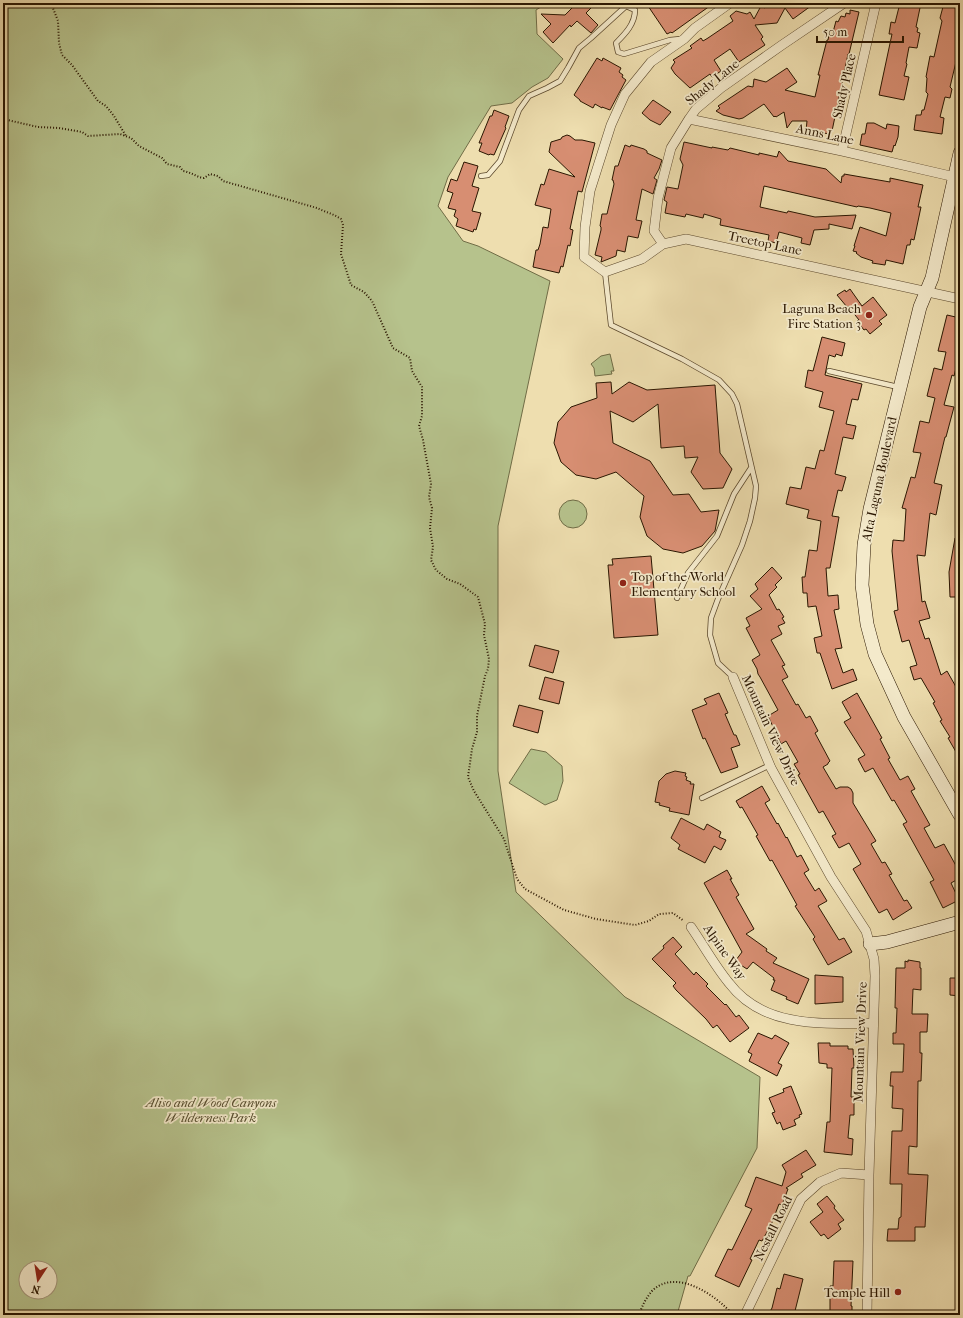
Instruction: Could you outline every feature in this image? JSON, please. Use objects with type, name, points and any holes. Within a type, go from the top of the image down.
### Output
[{"type":"main road","name":"Alta Laguna Boulevard","points":[[959,158],[932,278],[920,307],[870,509],[864,545],[862,585],[867,624],[875,654],[888,686],[960,815]]},
{"type":"main road","points":[[870,944],[887,942],[960,922]]},
{"type":"street","points":[[604,272],[584,256],[584,242],[590,191],[611,125],[625,94],[651,62],[684,39],[695,28],[730,3]]},
{"type":"street","name":"Shady Lane","points":[[663,244],[654,231],[658,198],[671,148],[696,109],[721,88],[844,3]]},
{"type":"street","name":"Shady Place","points":[[842,151],[876,3]]},
{"type":"street","name":"Anns Lane","points":[[689,119],[842,151],[955,177]]},
{"type":"street","name":"Treetop Lane","points":[[604,272],[642,259],[663,244],[686,239],[960,299]]},
{"type":"street","name":"Mountain View Drive","points":[[733,677],[770,765],[831,877],[866,931],[874,959],[875,976],[869,1175],[867,1315]]},
{"type":"street","name":"Alpine Way","points":[[691,927],[729,984],[746,1000],[771,1015],[792,1021],[820,1024],[873,1023]]},
{"type":"street","name":"Nestall Road","points":[[745,1315],[801,1199],[820,1182],[841,1174],[869,1175]]},
{"type":"lane","points":[[481,176],[488,175],[500,161],[519,110],[529,96],[560,81],[578,48],[626,6],[635,10],[635,18],[628,30],[616,44],[618,52],[624,54],[670,40],[684,39]]},
{"type":"lane","name":"Mountain View Drive","points":[[604,272],[611,325],[682,359],[719,380],[732,394],[737,404],[756,486],[755,498],[750,521],[742,545],[711,618],[710,635],[718,663],[733,677]]},
{"type":"lane","points":[[829,371],[900,388]]},
{"type":"lane","points":[[676,598],[688,573],[717,536],[734,494],[751,468]]},
{"type":"lane","points":[[702,798],[770,765]]},
{"type":"path","points":[[51,3],[58,21],[59,43],[62,55],[72,65],[98,101],[106,106],[114,116],[126,136]]},
{"type":"path","points":[[3,119],[38,127],[59,128],[82,132],[88,136],[120,134],[131,138],[139,146],[162,158],[168,164],[180,166],[183,170],[191,172],[199,177],[204,178],[210,174],[218,176],[223,181],[317,208],[341,219],[343,225],[341,254],[351,285],[364,292],[372,301],[393,348],[410,358],[412,371],[422,387],[422,416],[419,426],[431,484],[429,497],[432,508],[430,528],[433,547],[431,560],[436,570],[447,579],[460,584],[478,597],[484,618],[484,635],[489,659],[488,669],[485,676],[477,716],[478,732],[472,749],[468,777],[474,791],[504,840],[516,879],[525,889],[564,910],[596,919],[635,925],[649,921],[659,914],[673,912],[691,927]]},
{"type":"path","points":[[639,1315],[646,1299],[653,1290],[666,1282],[674,1282],[690,1285],[710,1294],[724,1305],[733,1315]]},
{"type":"green space","name":"Aliso and Wood Canyons Wilderness Park","points":[[3,3],[547,3],[536,10],[537,34],[563,59],[548,78],[532,87],[512,103],[491,106],[448,177],[438,206],[463,241],[478,246],[550,281],[498,526],[498,771],[516,892],[625,997],[760,1077],[757,1148],[690,1276],[688,1276],[677,1315],[3,1315]]},
{"type":"green space","points":[[610,354],[614,371],[611,371],[612,374],[595,376],[594,368],[591,364],[601,356]]},
{"type":"green space","points":[[573,500],[583,504],[587,514],[583,524],[573,528],[563,524],[559,514],[563,504]]},
{"type":"green space","points":[[531,749],[546,752],[562,766],[563,781],[557,800],[545,805],[509,783]]},
{"type":"building","points":[[572,3],[596,3],[586,13],[598,25],[591,33],[577,21],[571,27],[570,25],[553,43],[543,32],[551,24],[541,14],[565,15],[572,8]]},
{"type":"building","points":[[646,3],[714,3],[672,33],[667,34]]},
{"type":"building","points":[[768,3],[815,3],[793,19],[785,8],[777,23],[755,25],[763,37],[761,39],[765,45],[739,62],[730,49],[714,60],[721,71],[712,77],[710,74],[690,88],[675,74],[671,68],[675,62],[673,60],[692,48],[690,46],[701,38],[703,41],[733,21],[730,16],[736,11],[747,14],[750,12],[754,19],[761,6],[765,8]]},
{"type":"building","points":[[900,3],[921,3],[916,27],[918,28],[917,32],[920,33],[917,48],[909,47],[906,63],[904,76],[909,77],[904,100],[879,95],[892,34],[889,34],[891,22],[895,23]]},
{"type":"building","points":[[944,3],[960,3],[960,45],[950,87],[952,89],[950,98],[945,97],[940,117],[944,118],[942,134],[914,130],[916,115],[921,115],[922,110],[924,110],[928,94],[926,92],[926,77],[930,56],[934,57],[942,21],[940,18]]},
{"type":"building","points":[[850,10],[859,12],[848,54],[832,131],[830,130],[829,134],[824,133],[823,135],[806,131],[807,121],[792,121],[787,128],[784,112],[774,117],[764,104],[743,118],[739,119],[723,115],[716,111],[720,108],[718,106],[748,86],[753,87],[754,79],[766,82],[787,68],[797,82],[785,90],[815,97],[820,75],[818,75],[829,35],[832,36],[836,21],[838,22],[841,16],[845,17],[846,13],[850,14]]},
{"type":"building","points":[[597,58],[602,61],[603,58],[621,68],[619,72],[626,80],[610,110],[595,104],[593,108],[580,101],[574,95]]},
{"type":"building","points":[[653,100],[671,112],[660,125],[650,120],[642,113]]},
{"type":"building","points":[[494,110],[509,116],[505,127],[506,128],[494,155],[489,155],[479,151],[482,143],[479,143]]},
{"type":"building","points":[[867,123],[874,123],[886,129],[887,124],[899,126],[898,137],[892,152],[860,145],[862,134],[865,134]]},
{"type":"building","points":[[567,135],[575,140],[595,143],[582,192],[578,191],[570,229],[573,230],[570,246],[568,245],[563,267],[561,266],[559,273],[533,267],[536,250],[538,250],[540,244],[543,227],[548,228],[551,209],[535,205],[541,184],[544,185],[549,169],[575,177],[549,152],[551,142],[561,139]]},
{"type":"building","points":[[684,142],[712,148],[728,150],[730,148],[759,155],[759,153],[777,157],[779,151],[788,161],[826,169],[841,183],[842,176],[844,176],[844,174],[890,182],[890,178],[923,185],[918,207],[921,207],[914,240],[911,239],[910,245],[907,245],[903,264],[886,260],[885,265],[872,263],[873,261],[861,257],[856,253],[857,252],[853,251],[860,227],[886,236],[891,213],[870,208],[857,207],[764,186],[760,207],[815,217],[856,215],[852,229],[829,224],[829,229],[814,230],[810,245],[801,243],[802,238],[779,232],[776,243],[768,241],[769,235],[720,225],[721,219],[704,214],[703,218],[686,214],[685,217],[665,213],[667,202],[664,200],[667,187],[678,189],[683,165],[680,159]]},
{"type":"building","points":[[625,145],[630,147],[631,145],[644,149],[647,153],[662,160],[654,178],[657,180],[653,194],[642,189],[636,220],[642,221],[638,238],[628,236],[625,252],[617,250],[616,256],[601,262],[602,257],[595,255],[601,230],[600,226],[602,214],[607,214],[614,184],[612,180],[615,166],[618,166]]},
{"type":"building","points":[[464,162],[478,166],[472,186],[479,188],[472,211],[481,213],[476,230],[474,229],[473,232],[456,226],[458,219],[454,216],[456,210],[448,208],[453,193],[447,191],[451,179],[457,181]]},
{"type":"building","points":[[850,289],[862,306],[873,297],[887,315],[879,321],[882,324],[870,334],[866,329],[864,330],[857,321],[859,320],[837,295]]},
{"type":"building","points":[[947,315],[960,318],[960,356],[954,376],[952,375],[944,405],[954,407],[934,483],[942,485],[936,515],[930,513],[925,556],[917,555],[922,602],[925,601],[930,618],[919,621],[925,639],[929,638],[941,675],[947,671],[960,694],[960,759],[948,738],[950,737],[940,721],[942,720],[933,703],[935,702],[921,678],[914,680],[910,667],[917,665],[909,640],[902,642],[894,611],[898,610],[892,551],[893,540],[904,541],[906,509],[902,508],[911,477],[915,478],[921,453],[913,452],[920,421],[929,423],[935,398],[927,396],[934,368],[942,370],[946,352],[938,351]]},
{"type":"building","points":[[822,337],[845,343],[842,356],[836,354],[835,357],[829,355],[825,375],[862,384],[858,400],[852,399],[846,424],[856,426],[853,439],[843,437],[835,474],[846,477],[842,491],[838,490],[832,516],[839,517],[830,568],[826,568],[828,596],[838,595],[839,609],[834,610],[842,648],[835,649],[843,673],[853,669],[857,680],[832,689],[820,653],[817,653],[814,638],[822,636],[816,606],[808,607],[807,593],[803,593],[802,577],[805,577],[809,550],[817,551],[821,521],[807,518],[809,510],[786,504],[790,487],[801,489],[806,467],[815,469],[820,450],[824,451],[834,411],[819,407],[823,392],[805,387],[808,370],[813,371]]},
{"type":"building","points":[[611,382],[612,394],[629,382],[647,390],[715,385],[720,453],[732,469],[723,488],[703,489],[691,472],[698,457],[685,458],[684,446],[661,448],[658,404],[633,422],[610,411],[613,443],[650,461],[673,495],[689,494],[701,512],[719,510],[715,531],[702,546],[683,553],[663,549],[647,536],[640,517],[644,496],[616,472],[596,479],[576,475],[561,462],[554,443],[558,422],[571,407],[597,398],[596,383]]},
{"type":"building","points":[[955,538],[960,538],[960,597],[950,597],[949,572]]},
{"type":"building","points":[[651,556],[658,635],[614,638],[608,565],[613,565],[612,559]]},
{"type":"building","points":[[772,567],[782,578],[775,585],[777,587],[769,595],[777,610],[779,609],[784,617],[782,618],[785,623],[778,626],[782,634],[771,640],[785,665],[782,666],[788,677],[782,680],[796,705],[798,704],[806,718],[810,716],[818,731],[815,733],[830,761],[823,767],[836,789],[840,787],[848,787],[851,789],[853,793],[853,803],[876,841],[871,844],[882,863],[885,862],[892,874],[889,875],[904,901],[907,900],[912,908],[893,920],[887,909],[879,913],[853,869],[861,864],[849,843],[839,848],[832,836],[836,834],[823,811],[819,813],[798,775],[800,774],[794,764],[798,762],[786,741],[781,744],[768,716],[778,710],[752,660],[760,655],[746,628],[750,626],[746,618],[762,609],[750,596],[758,589],[755,584]]},
{"type":"building","points":[[535,645],[559,651],[553,673],[529,666]]},
{"type":"building","points":[[545,677],[564,682],[559,704],[539,699]]},
{"type":"building","points":[[719,693],[728,713],[725,714],[740,745],[731,748],[738,767],[721,773],[705,738],[703,739],[692,710],[707,704],[704,699]]},
{"type":"building","points":[[857,693],[882,738],[880,739],[890,758],[888,759],[900,780],[908,776],[915,789],[911,791],[930,825],[924,828],[935,848],[944,844],[960,873],[960,878],[951,883],[959,900],[943,908],[930,882],[934,880],[903,824],[907,822],[894,800],[892,801],[873,768],[865,772],[858,759],[865,755],[844,722],[851,718],[842,702]]},
{"type":"building","points":[[519,705],[543,711],[538,733],[513,726]]},
{"type":"building","points":[[675,771],[686,773],[686,780],[691,782],[690,784],[694,784],[689,815],[669,811],[670,808],[659,805],[660,803],[655,802],[659,781],[666,774]]},
{"type":"building","points":[[762,786],[770,800],[765,803],[786,838],[787,837],[797,857],[801,855],[809,870],[804,873],[815,891],[819,888],[827,901],[818,906],[839,940],[844,938],[852,952],[828,965],[813,939],[815,937],[795,906],[797,905],[772,860],[770,861],[756,836],[758,835],[742,807],[740,808],[736,801]]},
{"type":"building","points":[[681,818],[704,830],[707,824],[721,832],[719,837],[726,840],[721,850],[714,846],[705,863],[678,849],[680,845],[671,838]]},
{"type":"building","points":[[727,870],[739,895],[736,897],[754,929],[746,934],[777,958],[773,963],[809,979],[798,1004],[771,990],[775,980],[773,980],[774,978],[753,962],[747,969],[736,962],[742,952],[704,883]]},
{"type":"building","points":[[673,937],[682,947],[675,954],[694,975],[696,972],[708,984],[706,986],[725,1005],[726,1004],[736,1017],[739,1015],[749,1028],[730,1042],[717,1025],[713,1028],[706,1019],[676,990],[673,986],[676,983],[652,959]]},
{"type":"building","points":[[908,960],[920,962],[921,968],[921,990],[913,989],[912,1014],[928,1014],[927,1032],[920,1032],[920,1053],[922,1053],[921,1081],[918,1081],[917,1147],[909,1146],[908,1174],[928,1175],[925,1227],[915,1227],[915,1241],[887,1241],[888,1229],[898,1229],[899,1218],[901,1217],[902,1184],[890,1184],[892,1131],[902,1131],[903,1109],[892,1108],[893,1086],[890,1086],[891,1072],[903,1072],[904,1044],[893,1044],[893,1033],[896,1033],[896,968],[905,968],[905,961],[908,962]]},
{"type":"building","points":[[815,975],[843,977],[843,1002],[815,1004]]},
{"type":"building","points":[[950,978],[960,978],[960,996],[950,995]]},
{"type":"building","points":[[758,1033],[772,1039],[775,1035],[789,1043],[778,1063],[782,1065],[777,1076],[749,1061],[752,1054],[748,1052]]},
{"type":"building","points":[[818,1043],[830,1043],[830,1046],[848,1046],[848,1049],[853,1049],[854,1068],[852,1068],[851,1097],[854,1097],[854,1115],[850,1115],[848,1138],[853,1139],[852,1155],[824,1152],[827,1122],[830,1122],[832,1068],[827,1068],[827,1064],[819,1063]]},
{"type":"building","points":[[791,1086],[802,1114],[794,1120],[796,1125],[783,1130],[780,1122],[777,1124],[772,1113],[775,1112],[769,1098],[784,1092],[783,1089]]},
{"type":"building","points":[[806,1150],[816,1165],[801,1174],[803,1177],[786,1188],[788,1189],[782,1205],[779,1204],[771,1225],[762,1241],[759,1240],[750,1259],[752,1260],[739,1287],[715,1276],[728,1249],[732,1250],[752,1209],[745,1206],[756,1177],[782,1186],[786,1172],[782,1165]]},
{"type":"building","points":[[827,1196],[835,1206],[834,1208],[844,1220],[838,1224],[841,1229],[828,1239],[824,1234],[821,1236],[810,1222],[823,1212],[817,1204]]},
{"type":"building","points":[[834,1261],[853,1261],[852,1315],[830,1315],[830,1286],[833,1286]]},
{"type":"building","points":[[784,1274],[803,1279],[794,1315],[768,1315],[772,1308],[777,1288],[780,1289]]},
{"type":"place","name":"Laguna Beach Fire Station 3","points":[[869,315]]},
{"type":"place","name":"Top of the World Elementary School","points":[[623,583]]},
{"type":"place","name":"Temple Hill","points":[[898,1292]]}]
